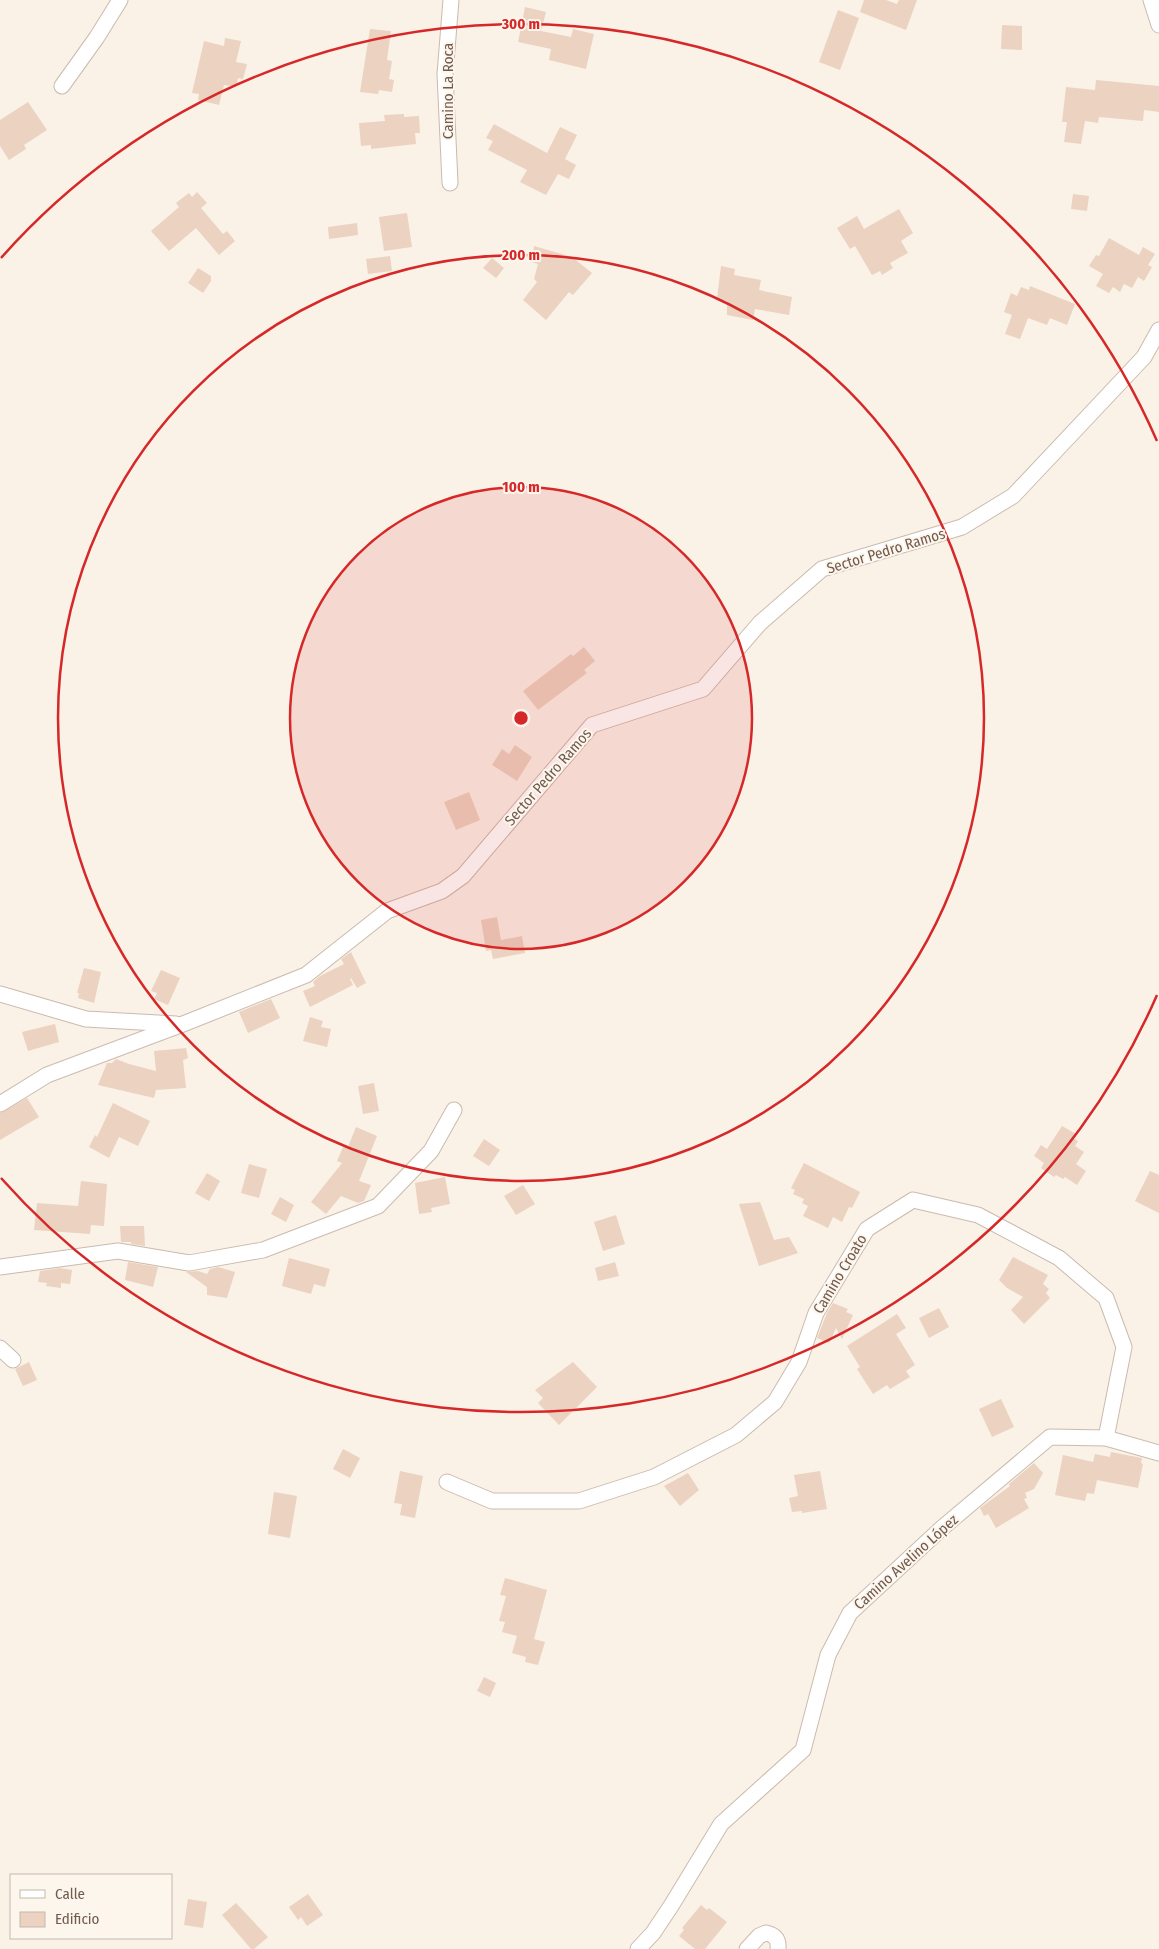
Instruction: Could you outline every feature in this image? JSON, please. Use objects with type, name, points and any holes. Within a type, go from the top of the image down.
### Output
[{"type":"street","points":[[62,86],[97,37],[120,0]]},
{"type":"street","name":"Camino La Roca","points":[[450,183],[445,74],[451,0]]},
{"type":"street","points":[[1151,0],[1159,25]]},
{"type":"street","name":"Sector Pedro Ramos","points":[[0,1104],[47,1075],[306,975],[388,911],[442,891],[463,876],[592,725],[703,689],[760,624],[822,569],[962,527],[1013,496],[1144,357],[1159,330]]},
{"type":"street","points":[[0,994],[86,1019],[183,1024]]},
{"type":"street","points":[[0,1267],[118,1251],[189,1263],[263,1250],[378,1206],[431,1151],[454,1110]]},
{"type":"street","name":"Camino Croato","points":[[447,1482],[492,1501],[579,1501],[654,1477],[736,1435],[775,1402],[799,1362],[816,1313],[867,1229],[913,1200],[978,1215],[1058,1258],[1106,1298],[1124,1347],[1106,1438]]},
{"type":"street","points":[[0,1348],[13,1360]]},
{"type":"street","name":"Camino Avelino López","points":[[638,1949],[653,1933],[671,1906],[721,1824],[804,1750],[828,1655],[850,1613],[942,1528],[1050,1437],[1106,1438],[1159,1453]]},
{"type":"street","points":[[747,1949],[759,1936],[766,1933],[773,1935],[779,1942],[778,1949]]},
{"type":"building","points":[[864,0],[886,0],[897,4],[899,0],[917,0],[906,30],[860,12]]},
{"type":"building","points":[[525,7],[546,12],[541,31],[571,37],[573,29],[594,34],[586,69],[549,60],[551,49],[518,42]]},
{"type":"building","points":[[838,10],[859,18],[840,70],[819,62]]},
{"type":"building","points":[[1002,25],[1022,26],[1022,50],[1001,49]]},
{"type":"building","points":[[370,29],[391,31],[387,60],[392,61],[389,79],[394,80],[392,92],[379,90],[378,94],[360,92]]},
{"type":"building","points":[[225,38],[241,41],[236,62],[247,64],[243,79],[238,78],[236,87],[224,85],[219,105],[198,100],[199,94],[192,93],[204,41],[224,46]]},
{"type":"building","points":[[1096,80],[1159,86],[1159,112],[1144,110],[1143,121],[1099,117],[1098,123],[1085,121],[1081,144],[1064,142],[1067,122],[1062,122],[1066,87],[1095,90]]},
{"type":"building","points":[[28,102],[47,130],[24,145],[26,149],[9,160],[0,146],[0,120]]},
{"type":"building","points":[[404,114],[404,117],[419,116],[420,133],[415,133],[416,144],[371,149],[371,145],[361,146],[359,123],[385,121],[384,115]]},
{"type":"building","points":[[494,124],[547,153],[560,127],[577,135],[565,159],[576,165],[569,179],[558,174],[546,195],[520,182],[527,170],[488,150],[493,141],[486,138]]},
{"type":"building","points":[[197,192],[207,203],[201,208],[223,234],[227,231],[235,241],[219,255],[196,228],[169,251],[151,231],[179,207],[176,203],[189,193],[192,197]]},
{"type":"building","points":[[1073,194],[1089,196],[1087,211],[1071,209]]},
{"type":"building","points":[[899,209],[913,233],[901,241],[908,253],[890,263],[893,268],[882,275],[880,271],[872,275],[855,246],[850,249],[837,228],[857,216],[864,229]]},
{"type":"building","points":[[407,213],[412,247],[384,251],[379,217]]},
{"type":"building","points":[[357,223],[358,235],[329,239],[328,227]]},
{"type":"building","points":[[1109,238],[1139,255],[1143,247],[1155,254],[1148,265],[1152,267],[1144,281],[1138,277],[1132,288],[1124,284],[1120,292],[1113,287],[1109,293],[1096,286],[1103,274],[1089,266],[1096,255],[1099,256]]},
{"type":"building","points":[[534,246],[572,257],[592,273],[573,295],[569,292],[546,320],[523,300],[537,282],[534,279],[538,264],[532,262]]},
{"type":"building","points":[[390,256],[392,271],[368,274],[366,259]]},
{"type":"building","points":[[492,258],[504,268],[496,278],[483,268]]},
{"type":"building","points":[[721,266],[735,269],[734,275],[761,280],[759,290],[792,297],[789,315],[755,309],[753,320],[727,315],[727,301],[717,299]]},
{"type":"building","points":[[198,268],[211,276],[211,281],[203,293],[188,283]]},
{"type":"building","points":[[1030,286],[1075,304],[1067,325],[1050,318],[1047,325],[1028,318],[1020,339],[1005,334],[1012,315],[1004,312],[1011,293],[1017,296],[1021,287],[1029,290]]},
{"type":"building","points":[[584,647],[595,661],[584,670],[587,673],[538,710],[523,691],[571,654],[573,656]]},
{"type":"building","points":[[515,745],[532,757],[517,781],[492,765],[502,749],[509,754]]},
{"type":"building","points":[[469,792],[480,820],[456,830],[444,802]]},
{"type":"building","points":[[497,917],[501,940],[522,936],[525,953],[493,959],[491,950],[486,951],[481,920]]},
{"type":"building","points":[[351,952],[366,983],[357,988],[351,978],[353,985],[310,1007],[303,991],[315,986],[313,982],[320,976],[344,964],[341,959]]},
{"type":"building","points":[[84,968],[101,972],[94,1003],[78,998],[79,993],[77,993]]},
{"type":"building","points":[[161,970],[180,978],[168,1005],[154,999],[157,993],[151,991]]},
{"type":"building","points":[[271,999],[280,1018],[248,1033],[239,1012]]},
{"type":"building","points":[[310,1017],[323,1021],[321,1027],[331,1029],[327,1047],[303,1041]]},
{"type":"building","points":[[55,1024],[59,1042],[28,1051],[22,1032]]},
{"type":"building","points":[[186,1048],[188,1058],[183,1060],[186,1088],[156,1090],[154,1098],[98,1085],[107,1063],[112,1063],[116,1059],[156,1071],[154,1051]]},
{"type":"building","points":[[374,1083],[379,1111],[363,1114],[358,1086]]},
{"type":"building","points":[[27,1098],[39,1117],[0,1140],[0,1113]]},
{"type":"building","points":[[113,1103],[150,1121],[138,1146],[119,1137],[109,1158],[89,1147],[95,1135],[97,1137]]},
{"type":"building","points":[[1062,1126],[1076,1134],[1073,1138],[1078,1141],[1075,1146],[1084,1152],[1076,1164],[1086,1171],[1077,1185],[1065,1177],[1063,1179],[1056,1175],[1054,1177],[1041,1168],[1044,1163],[1034,1156],[1041,1145],[1047,1149]]},
{"type":"building","points":[[356,1127],[377,1136],[359,1181],[371,1185],[364,1201],[358,1203],[341,1196],[326,1214],[311,1202],[342,1163],[337,1161],[344,1145],[348,1147]]},
{"type":"building","points":[[484,1139],[500,1150],[489,1166],[473,1156]]},
{"type":"building","points":[[804,1163],[860,1192],[852,1208],[849,1207],[842,1222],[833,1217],[828,1228],[803,1216],[808,1206],[802,1203],[804,1199],[793,1194],[795,1190],[791,1188]]},
{"type":"building","points":[[249,1164],[267,1169],[259,1198],[241,1193]]},
{"type":"building","points":[[1150,1171],[1159,1175],[1159,1213],[1135,1201]]},
{"type":"building","points":[[207,1173],[220,1181],[209,1201],[195,1193]]},
{"type":"building","points":[[445,1177],[450,1204],[431,1208],[432,1212],[419,1214],[415,1183]]},
{"type":"building","points":[[81,1181],[107,1184],[104,1226],[91,1225],[90,1234],[34,1230],[37,1203],[78,1206]]},
{"type":"building","points":[[523,1185],[535,1204],[516,1215],[504,1196]]},
{"type":"building","points":[[280,1197],[294,1205],[286,1222],[271,1214]]},
{"type":"building","points":[[760,1202],[774,1240],[789,1237],[798,1253],[759,1266],[739,1204]]},
{"type":"building","points":[[616,1215],[625,1244],[603,1251],[594,1222]]},
{"type":"building","points":[[120,1226],[144,1226],[145,1246],[131,1244],[131,1242],[121,1242]]},
{"type":"building","points":[[1013,1257],[1048,1275],[1043,1284],[1049,1289],[1046,1293],[1050,1298],[1024,1324],[1011,1310],[1023,1297],[1007,1288],[999,1280]]},
{"type":"building","points":[[289,1258],[330,1269],[325,1287],[314,1284],[311,1294],[282,1286]]},
{"type":"building","points":[[128,1262],[158,1267],[153,1287],[125,1280]]},
{"type":"building","points":[[615,1262],[619,1276],[598,1281],[595,1268]]},
{"type":"building","points":[[218,1267],[235,1272],[227,1298],[207,1295],[207,1287],[186,1272],[198,1271],[207,1274],[210,1269]]},
{"type":"building","points":[[60,1268],[72,1270],[70,1284],[61,1283],[61,1288],[46,1286],[47,1283],[38,1282],[40,1271]]},
{"type":"building","points":[[833,1303],[848,1309],[846,1312],[853,1315],[842,1339],[836,1328],[829,1343],[817,1338]]},
{"type":"building","points":[[939,1308],[949,1327],[929,1338],[919,1318]]},
{"type":"building","points":[[897,1314],[906,1328],[896,1334],[915,1365],[906,1371],[910,1377],[890,1389],[887,1385],[873,1394],[857,1369],[860,1367],[847,1346]]},
{"type":"building","points":[[29,1362],[37,1380],[23,1386],[15,1369]]},
{"type":"building","points":[[573,1362],[597,1387],[559,1425],[538,1403],[543,1398],[535,1390]]},
{"type":"building","points":[[1001,1399],[1014,1427],[992,1437],[979,1409]]},
{"type":"building","points":[[343,1449],[360,1458],[350,1478],[333,1469]]},
{"type":"building","points":[[1111,1452],[1142,1458],[1141,1463],[1143,1464],[1138,1488],[1097,1480],[1094,1494],[1087,1493],[1085,1501],[1055,1495],[1063,1455],[1093,1462],[1095,1454],[1110,1457]]},
{"type":"building","points":[[1034,1463],[1043,1473],[1034,1489],[1025,1493],[1027,1498],[1024,1499],[1029,1508],[996,1528],[988,1514],[984,1516],[980,1508],[1010,1486],[1009,1484]]},
{"type":"building","points":[[400,1471],[423,1476],[415,1518],[400,1515],[402,1504],[394,1503]]},
{"type":"building","points":[[820,1471],[827,1509],[802,1513],[802,1511],[792,1512],[789,1498],[798,1496],[794,1475]]},
{"type":"building","points":[[688,1473],[699,1490],[680,1506],[664,1486]]},
{"type":"building","points":[[274,1492],[297,1496],[290,1538],[268,1534]]},
{"type":"building","points":[[505,1578],[547,1590],[534,1639],[545,1642],[538,1665],[525,1662],[526,1657],[512,1653],[517,1636],[502,1632],[505,1622],[499,1621],[506,1596],[500,1595]]},
{"type":"building","points":[[484,1677],[496,1683],[490,1697],[477,1691]]},
{"type":"building","points":[[308,1894],[323,1915],[307,1926],[301,1917],[298,1920],[289,1907]]},
{"type":"building","points":[[188,1899],[207,1902],[203,1928],[184,1925]]},
{"type":"building","points":[[236,1903],[268,1937],[254,1949],[251,1949],[222,1915]]},
{"type":"building","points":[[701,1905],[707,1910],[709,1908],[727,1922],[705,1949],[695,1949],[679,1936],[684,1930],[682,1928]]}]
